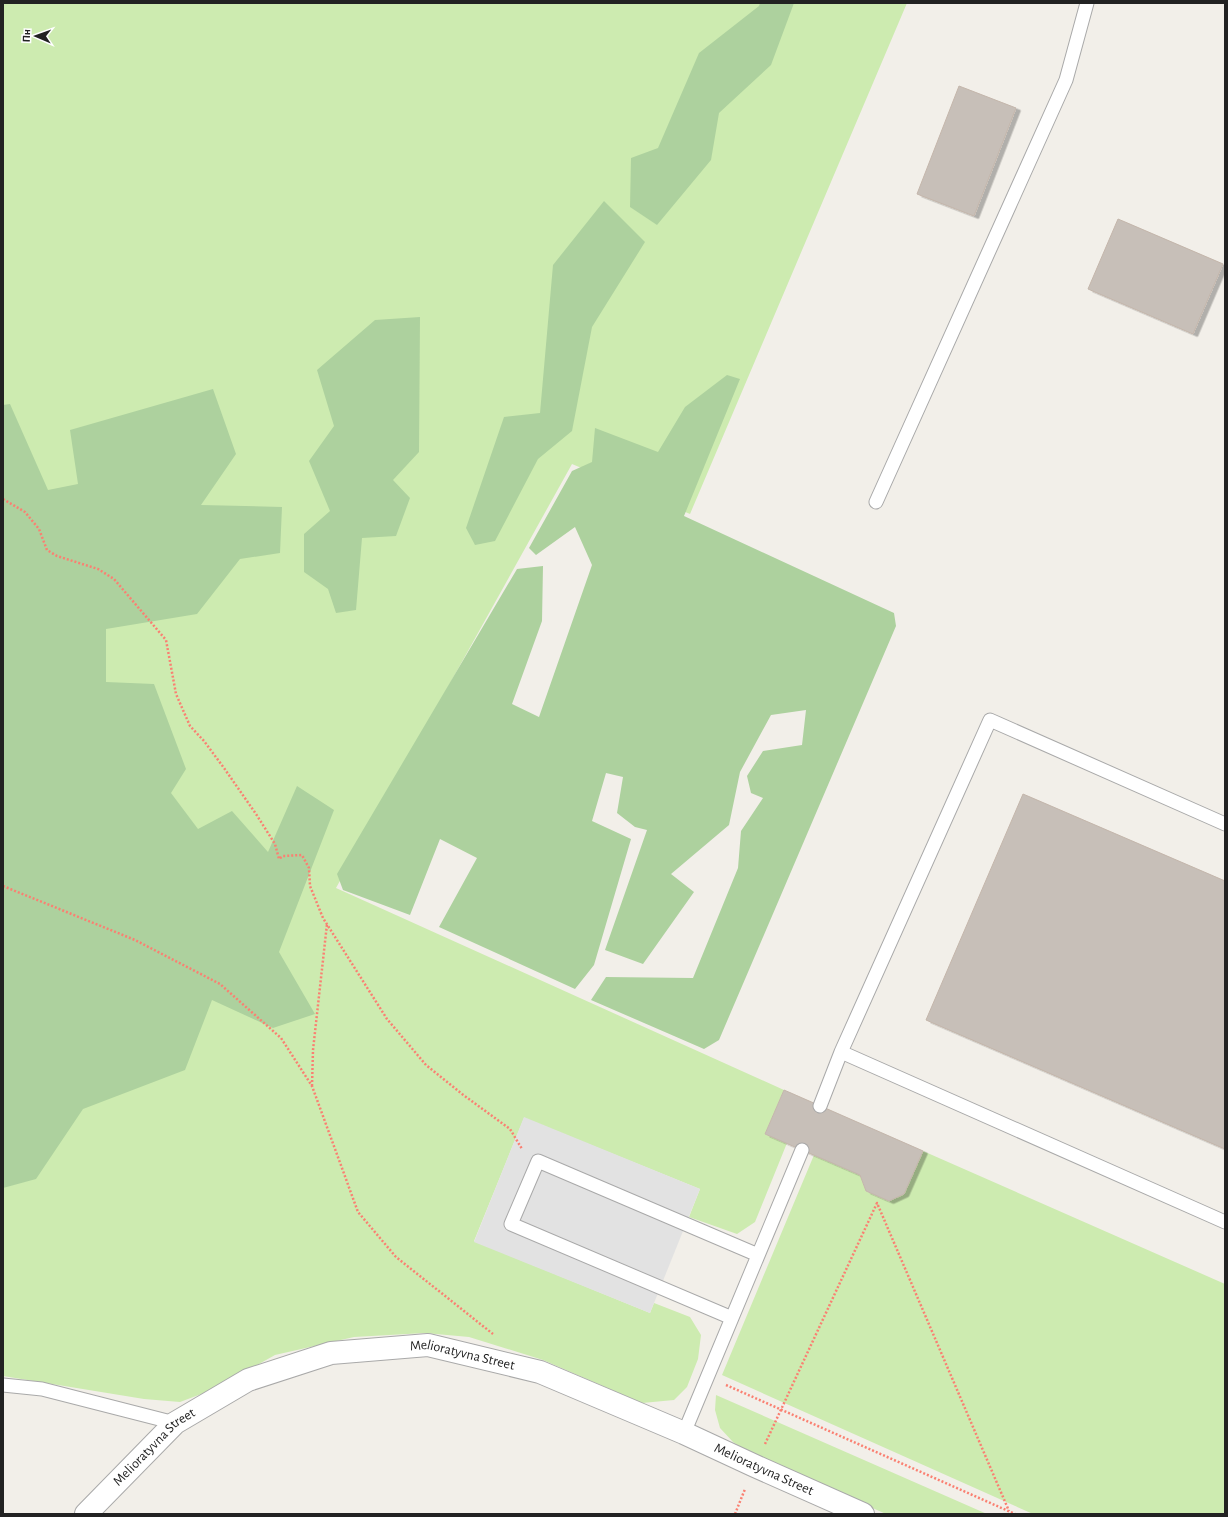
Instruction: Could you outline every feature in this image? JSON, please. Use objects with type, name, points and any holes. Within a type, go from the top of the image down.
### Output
[{"type":"street","name":"Melioratyvna Street","points":[[86,1514],[175,1423],[248,1380],[331,1353],[428,1345],[540,1372],[684,1433],[862,1514]]},
{"type":"lane","points":[[876,502],[1066,80],[1087,3]]},
{"type":"lane","points":[[820,1106],[840,1052],[990,720],[1225,824]]},
{"type":"lane","points":[[840,1052],[1225,1222]]},
{"type":"lane","points":[[684,1433],[802,1150]]},
{"type":"lane","points":[[732,1318],[511,1224],[538,1161],[758,1255]]},
{"type":"lane","points":[[3,1385],[42,1389],[175,1423]]},
{"type":"path","points":[[3,499],[25,512],[39,529],[47,550],[57,556],[98,569],[114,579],[166,640],[176,694],[190,726],[204,741],[256,814],[275,844],[279,859],[283,856],[302,855],[309,868],[310,886],[327,924],[387,1019],[426,1065],[462,1094],[510,1129],[535,1170]]},
{"type":"path","points":[[3,886],[135,940],[220,984],[281,1038],[312,1086],[358,1212],[396,1257],[498,1338]]},
{"type":"path","points":[[312,1086],[314,1050],[327,924]]},
{"type":"path","points":[[735,1514],[755,1466],[877,1203],[1008,1511]]},
{"type":"path","points":[[707,1377],[1015,1514]]},
{"type":"green space","points":[[3,3],[907,3],[690,514],[572,464],[336,888],[784,1090],[765,1134],[787,1143],[755,1222],[737,1234],[689,1217],[700,1189],[524,1118],[474,1241],[650,1313],[654,1303],[690,1317],[701,1335],[698,1359],[687,1387],[674,1400],[642,1403],[543,1360],[469,1337],[425,1333],[354,1337],[275,1355],[212,1390],[180,1402],[144,1399],[3,1376]]},
{"type":"green space","points":[[760,3],[794,3],[771,65],[719,113],[711,160],[657,225],[630,207],[631,158],[658,148],[699,53],[759,6]]},
{"type":"green space","points":[[604,201],[645,242],[592,327],[572,431],[538,459],[495,541],[475,545],[466,528],[504,417],[540,413],[553,265]]},
{"type":"green space","points":[[420,317],[419,452],[393,480],[410,498],[396,536],[362,538],[356,610],[336,613],[328,589],[304,572],[304,534],[330,511],[309,461],[334,426],[317,370],[375,320]]},
{"type":"green space","points":[[727,375],[740,379],[684,516],[894,613],[896,626],[719,1040],[704,1049],[591,1000],[606,977],[693,978],[738,868],[741,831],[763,798],[751,793],[747,776],[763,751],[802,745],[806,710],[771,715],[740,772],[729,825],[671,874],[694,892],[643,964],[605,950],[647,830],[635,827],[617,813],[623,777],[606,773],[592,821],[631,839],[594,965],[575,989],[439,927],[477,858],[440,839],[410,915],[343,890],[337,874],[517,569],[543,566],[542,621],[512,704],[539,717],[592,565],[575,527],[536,555],[529,548],[572,471],[592,462],[595,428],[658,452],[685,407]]},
{"type":"green space","points":[[213,389],[236,454],[201,505],[282,507],[280,553],[240,559],[197,614],[106,629],[106,682],[154,684],[186,769],[171,793],[198,829],[232,811],[268,852],[297,786],[334,810],[279,952],[315,1014],[273,1028],[212,1000],[185,1070],[83,1109],[36,1179],[3,1188],[3,405],[10,404],[48,490],[78,484],[70,430]]},
{"type":"green space","points":[[923,1151],[1225,1284],[1225,1514],[1033,1514],[722,1375],[814,1155],[860,1175],[866,1191],[889,1201],[904,1194]]},
{"type":"green space","points":[[716,1395],[987,1514],[886,1514],[755,1456],[733,1442],[720,1428],[715,1410]]},
{"type":"shaded area","points":[[524,1117],[700,1189],[650,1313],[474,1242]]},
{"type":"building","points":[[959,86],[1016,108],[974,216],[917,194]]},
{"type":"building","points":[[1118,219],[1223,264],[1193,334],[1088,289]]},
{"type":"building","points":[[1023,794],[1225,881],[1225,1149],[926,1020]]},
{"type":"building","points":[[784,1090],[923,1151],[904,1194],[889,1201],[866,1191],[860,1175],[765,1134]]}]
